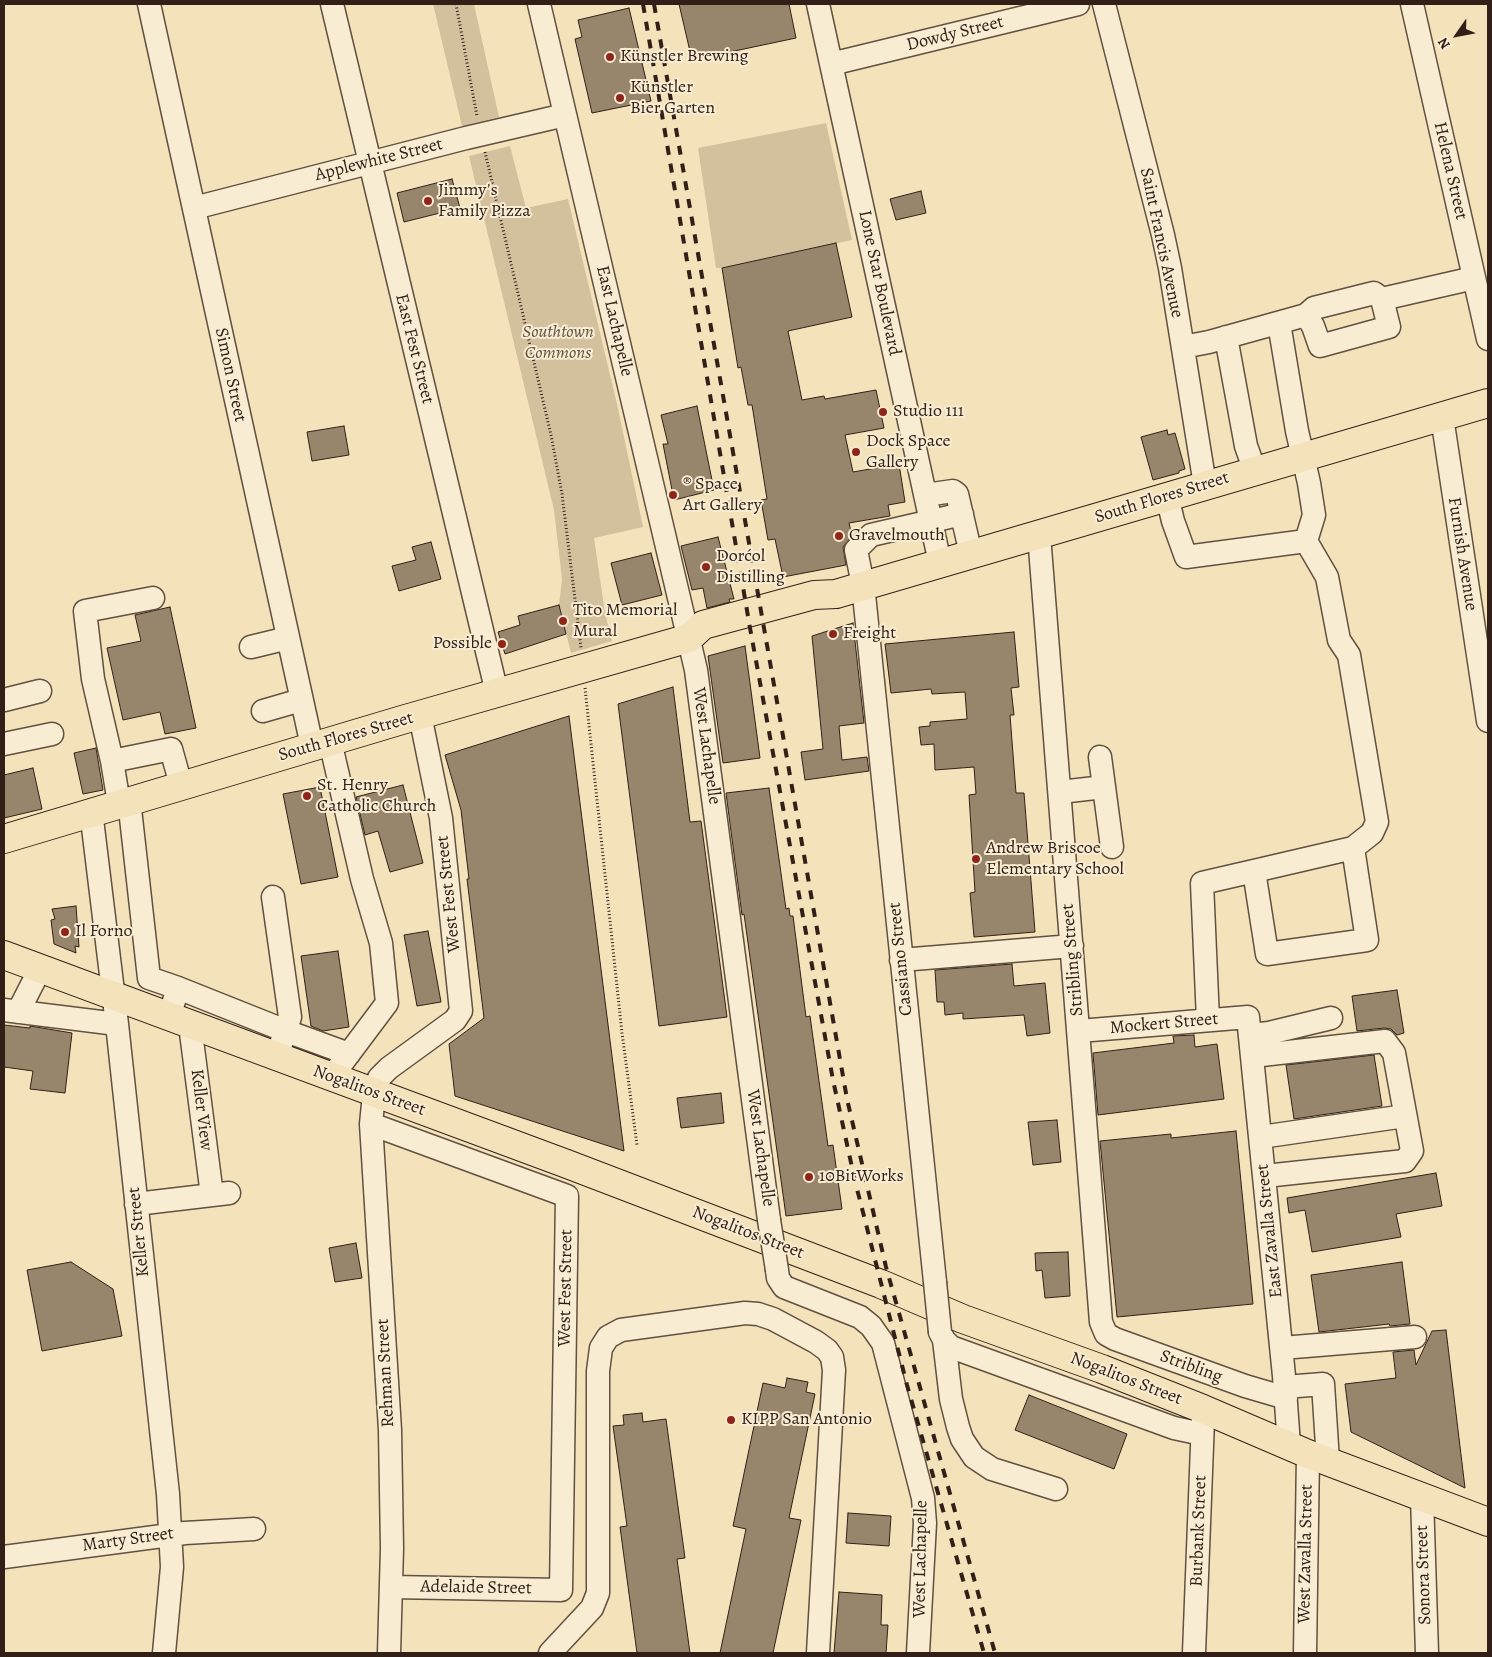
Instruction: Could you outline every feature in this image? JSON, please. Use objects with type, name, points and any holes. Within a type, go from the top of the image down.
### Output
[{"type":"main road","name":"South Flores Street","points":[[4,838],[91,811],[689,638],[706,640],[750,628],[816,608],[836,594],[863,585],[1488,403]]},
{"type":"main road","name":"Nogalitos Street","points":[[4,955],[594,1175],[872,1280],[963,1319],[1102,1369],[1203,1421],[1308,1454],[1488,1522]]},
{"type":"street","name":"Simon Street","points":[[149,4],[301,700],[321,744],[381,943],[386,1003],[330,1077]]},
{"type":"street","name":"East Fest Street","points":[[332,4],[497,693]]},
{"type":"street","name":"East Lachapelle","points":[[539,4],[689,638]]},
{"type":"street","name":"Lone Star Boulevard","points":[[818,4],[940,563]]},
{"type":"street","name":"Dowdy Street","points":[[831,64],[1078,4]]},
{"type":"street","name":"Saint Francis Avenue","points":[[1104,4],[1163,235],[1205,485]]},
{"type":"street","name":"Helena Street","points":[[1412,4],[1488,339]]},
{"type":"street","name":"Applewhite Street","points":[[194,208],[565,114]]},
{"type":"street","points":[[1382,299],[1474,278]]},
{"type":"street","points":[[1183,347],[1279,323],[1306,315],[1314,308],[1374,293],[1382,299],[1389,328],[1320,346],[1314,326],[1306,315]]},
{"type":"street","points":[[1208,1020],[1202,883],[1353,848],[1372,833],[1377,822],[1349,655],[1339,640],[1327,577],[1306,541],[1314,515],[1304,457],[1297,431],[1279,323]]},
{"type":"street","points":[[1226,337],[1246,446],[1255,471]]},
{"type":"street","name":"Furnish Avenue","points":[[1442,417],[1488,721]]},
{"type":"street","points":[[925,495],[953,490],[957,494],[972,554]]},
{"type":"street","points":[[1167,496],[1173,521],[1186,557],[1306,541]]},
{"type":"street","points":[[931,521],[962,514]]},
{"type":"street","name":"Cassiano Street","points":[[931,521],[871,535],[856,550],[863,585],[935,1282],[951,1399],[962,1439],[974,1457],[992,1469],[1056,1489]]},
{"type":"street","name":"Stribling Street","points":[[1039,535],[1102,1326]]},
{"type":"street","points":[[153,598],[85,611],[93,679],[112,761],[124,802],[137,876],[149,978],[349,1054]]},
{"type":"street","points":[[251,647],[288,638]]},
{"type":"street","name":"West Lachapelle","points":[[689,638],[696,670],[778,1278],[784,1286],[860,1317],[871,1326],[883,1343],[923,1498],[925,1523],[918,1653]]},
{"type":"street","points":[[4,700],[40,691]]},
{"type":"street","points":[[264,710],[301,700]]},
{"type":"street","name":"West Fest Street","points":[[374,1094],[378,1078],[455,1020],[461,1011],[441,818],[420,715]]},
{"type":"street","points":[[4,744],[52,734]]},
{"type":"street","points":[[112,761],[171,749],[181,785]]},
{"type":"street","points":[[1100,757],[1112,847]]},
{"type":"street","points":[[1060,792],[1104,787]]},
{"type":"street","name":"Keller Street","points":[[91,811],[117,1024],[167,1485],[172,1567],[164,1653]]},
{"type":"street","points":[[1254,871],[1266,954],[1366,940],[1353,848]]},
{"type":"street","points":[[99,881],[137,876]]},
{"type":"street","points":[[273,897],[290,1017],[276,1056]]},
{"type":"street","points":[[901,960],[1072,946]]},
{"type":"street","points":[[40,969],[11,1011],[117,1024]]},
{"type":"street","points":[[178,988],[180,1021]]},
{"type":"street","points":[[1251,1036],[1332,1018]]},
{"type":"street","name":"Mockert Street","points":[[1079,1030],[1208,1020],[1251,1036]]},
{"type":"street","name":"Keller View","points":[[136,1204],[220,1194],[180,1021]]},
{"type":"street","points":[[1251,1036],[1385,1041],[1394,1053],[1412,1151],[1405,1162],[1264,1176]]},
{"type":"street","name":"East Zavalla Street","points":[[1251,1036],[1285,1393],[1308,1454]]},
{"type":"street","name":"Rehman Street","points":[[374,1094],[371,1124],[390,1430],[392,1548],[389,1653]]},
{"type":"street","points":[[1261,1137],[1405,1116]]},
{"type":"street","name":"West Fest Street","points":[[371,1124],[567,1196],[560,1590]]},
{"type":"street","points":[[550,1653],[592,1608],[598,1593],[598,1371],[601,1348],[608,1337],[621,1330],[745,1313],[758,1314],[773,1319],[816,1342],[827,1350],[832,1357],[834,1370],[818,1653]]},
{"type":"street","name":"Stribling","points":[[1102,1326],[1106,1334],[1115,1339],[1245,1386],[1285,1393]]},
{"type":"street","name":"Nogalitos Street","points":[[942,1336],[952,1347],[1174,1428],[1203,1421]]},
{"type":"street","points":[[1282,1348],[1415,1337]]},
{"type":"street","points":[[1285,1393],[1324,1384],[1308,1454]]},
{"type":"street","name":"Burbank Street","points":[[1194,1653],[1203,1421]]},
{"type":"street","name":"West Zavalla Street","points":[[1305,1653],[1308,1454]]},
{"type":"street","name":"Sonora Street","points":[[1422,1496],[1427,1653]]},
{"type":"street","name":"Marty Street","points":[[4,1557],[185,1533],[254,1529]]},
{"type":"street","name":"Adelaide Street","points":[[391,1587],[560,1590]]},
{"type":"path","points":[[456,4],[478,119]]},
{"type":"path","points":[[484,149],[551,435],[562,494],[581,650]]},
{"type":"path","points":[[585,687],[622,1033],[637,1145]]},
{"type":"green space","points":[[433,4],[474,4],[499,117],[462,126]]},
{"type":"green space","points":[[826,123],[852,240],[716,268],[698,148]]},
{"type":"green space","name":"Southtown Commons","points":[[510,146],[526,208],[568,199],[617,404],[643,527],[594,538],[605,613],[612,641],[571,653],[559,605],[562,579],[554,510],[469,156]]},
{"type":"building","points":[[679,4],[789,4],[796,38],[692,60]]},
{"type":"building","name":"Künstler Brewing","points":[[629,8],[651,101],[592,113],[575,39],[582,37],[578,20]]},
{"type":"building","name":"Jimmy's Family Pizza","points":[[452,179],[460,208],[404,222],[397,193]]},
{"type":"building","points":[[921,191],[926,213],[896,220],[890,199]]},
{"type":"building","points":[[836,243],[852,317],[788,331],[802,400],[824,396],[825,399],[876,390],[884,428],[845,435],[853,472],[899,464],[905,502],[888,505],[890,516],[849,523],[852,536],[843,547],[846,565],[783,577],[775,539],[768,540],[761,500],[767,499],[752,405],[748,405],[741,367],[738,368],[722,268]]},
{"type":"building","points":[[697,406],[714,490],[674,500],[663,444],[668,444],[661,415]]},
{"type":"building","points":[[344,426],[349,455],[312,461],[307,432]]},
{"type":"building","points":[[1167,430],[1168,435],[1175,433],[1185,469],[1179,471],[1179,473],[1153,480],[1141,437]]},
{"type":"building","name":"Dorćol Distilling","points":[[718,537],[734,599],[729,599],[730,602],[707,608],[703,588],[692,590],[681,546]]},
{"type":"building","points":[[431,542],[441,579],[399,591],[392,566],[416,560],[412,547]]},
{"type":"building","points":[[651,553],[662,595],[622,605],[611,563]]},
{"type":"building","points":[[559,605],[566,634],[505,654],[498,632],[520,625],[518,616]]},
{"type":"building","points":[[170,607],[196,728],[165,734],[160,712],[123,720],[107,648],[141,641],[135,615]]},
{"type":"building","points":[[853,623],[864,723],[839,726],[842,760],[867,757],[869,771],[805,780],[801,752],[823,749],[812,636]]},
{"type":"building","points":[[1014,632],[1019,687],[1011,688],[1014,715],[1010,715],[1016,793],[1024,793],[1035,932],[974,937],[970,893],[975,892],[969,795],[976,794],[974,767],[935,770],[934,744],[921,745],[919,727],[930,726],[930,722],[967,719],[965,692],[932,694],[931,689],[891,693],[885,644]]},
{"type":"building","points":[[745,646],[760,758],[723,763],[708,656]]},
{"type":"building","points":[[673,687],[690,822],[701,821],[727,1017],[659,1026],[618,704]]},
{"type":"building","points":[[569,716],[624,1151],[455,1096],[449,1044],[484,1018],[467,879],[469,879],[461,810],[445,755]]},
{"type":"building","points":[[96,748],[103,790],[83,794],[74,753]]},
{"type":"building","points":[[33,768],[42,809],[4,818],[4,775]]},
{"type":"building","points":[[403,785],[423,863],[390,872],[378,831],[365,835],[356,797]]},
{"type":"building","points":[[320,787],[338,877],[301,884],[283,794]]},
{"type":"building","points":[[769,788],[786,909],[789,908],[790,916],[793,916],[806,1017],[810,1016],[828,1146],[833,1145],[842,1209],[786,1216],[726,793]]},
{"type":"building","name":"Il Forno","points":[[76,906],[79,947],[75,946],[76,953],[54,944],[51,920],[55,919],[52,909]]},
{"type":"building","points":[[428,931],[441,1002],[417,1006],[404,935]]},
{"type":"building","points":[[338,951],[349,1027],[323,1031],[311,1026],[301,956]]},
{"type":"building","points":[[1012,964],[1014,986],[1045,983],[1050,1033],[1027,1036],[1024,1015],[963,1019],[963,1013],[945,1015],[944,1002],[937,1002],[935,970]]},
{"type":"building","points":[[1397,990],[1404,1033],[1397,1035],[1391,1029],[1384,1028],[1357,1031],[1352,996]]},
{"type":"building","points":[[4,1025],[30,1028],[30,1026],[72,1033],[65,1093],[30,1089],[33,1071],[4,1067]]},
{"type":"building","points":[[1194,1035],[1195,1047],[1217,1044],[1224,1099],[1098,1115],[1093,1053],[1174,1043],[1173,1036]]},
{"type":"building","points":[[1374,1055],[1382,1106],[1294,1119],[1286,1065]]},
{"type":"building","points":[[721,1093],[724,1123],[681,1128],[677,1098]]},
{"type":"building","points":[[1057,1120],[1061,1162],[1033,1165],[1028,1122]]},
{"type":"building","points":[[1236,1131],[1253,1304],[1117,1317],[1100,1141],[1171,1134],[1171,1138]]},
{"type":"building","points":[[1436,1173],[1442,1206],[1396,1214],[1401,1237],[1312,1252],[1305,1210],[1289,1213],[1287,1198]]},
{"type":"building","points":[[356,1243],[362,1278],[335,1282],[329,1248]]},
{"type":"building","points":[[1068,1252],[1070,1296],[1045,1298],[1042,1270],[1036,1271],[1035,1253]]},
{"type":"building","points":[[71,1262],[113,1289],[122,1336],[42,1351],[27,1270]]},
{"type":"building","points":[[1402,1262],[1410,1324],[1390,1326],[1389,1324],[1319,1332],[1311,1275]]},
{"type":"building","points":[[1446,1330],[1465,1488],[1351,1432],[1345,1384],[1396,1378],[1393,1352],[1414,1350],[1416,1365],[1432,1331]]},
{"type":"building","points":[[787,1378],[808,1382],[806,1392],[815,1394],[789,1518],[801,1520],[773,1653],[720,1653],[746,1529],[733,1526],[763,1383],[785,1388]]},
{"type":"building","points":[[1029,1395],[1127,1434],[1114,1469],[1015,1430]]},
{"type":"building","points":[[642,1413],[643,1422],[666,1419],[685,1558],[677,1559],[690,1653],[637,1653],[620,1527],[627,1526],[613,1426],[624,1425],[623,1415]]},
{"type":"building","points":[[848,1513],[891,1516],[889,1546],[846,1543]]},
{"type":"building","points":[[839,1592],[882,1595],[881,1625],[888,1625],[886,1653],[834,1653]]},
{"type":"railway","points":[[643,4],[750,628],[833,1080],[855,1181],[907,1385],[984,1653]]},
{"type":"railway","points":[[654,4],[847,1099],[886,1267],[995,1653]]},
{"type":"place","name":"Künstler Brewing","points":[[610,57]]},
{"type":"place","name":"Künstler Bier Garten","points":[[620,98]]},
{"type":"place","name":"Jimmy's Family Pizza","points":[[428,201]]},
{"type":"place","name":"Studio 111","points":[[883,412]]},
{"type":"place","name":"Dock Space Gallery","points":[[856,452]]},
{"type":"place","name":"® Space Art Gallery","points":[[673,495]]},
{"type":"place","name":"Gravelmouth","points":[[839,536]]},
{"type":"place","name":"Dorćol Distilling","points":[[706,567]]},
{"type":"place","name":"Tito Memorial Mural","points":[[563,621]]},
{"type":"place","name":"Freight","points":[[833,634]]},
{"type":"place","name":"Possible","points":[[502,644]]},
{"type":"place","name":"St. Henry Catholic Church","points":[[307,796]]},
{"type":"place","name":"Andrew Briscoe Elementary School","points":[[976,859]]},
{"type":"place","name":"Il Forno","points":[[65,932]]},
{"type":"place","name":"10BitWorks","points":[[809,1177]]},
{"type":"place","name":"KIPP San Antonio","points":[[731,1420]]}]
